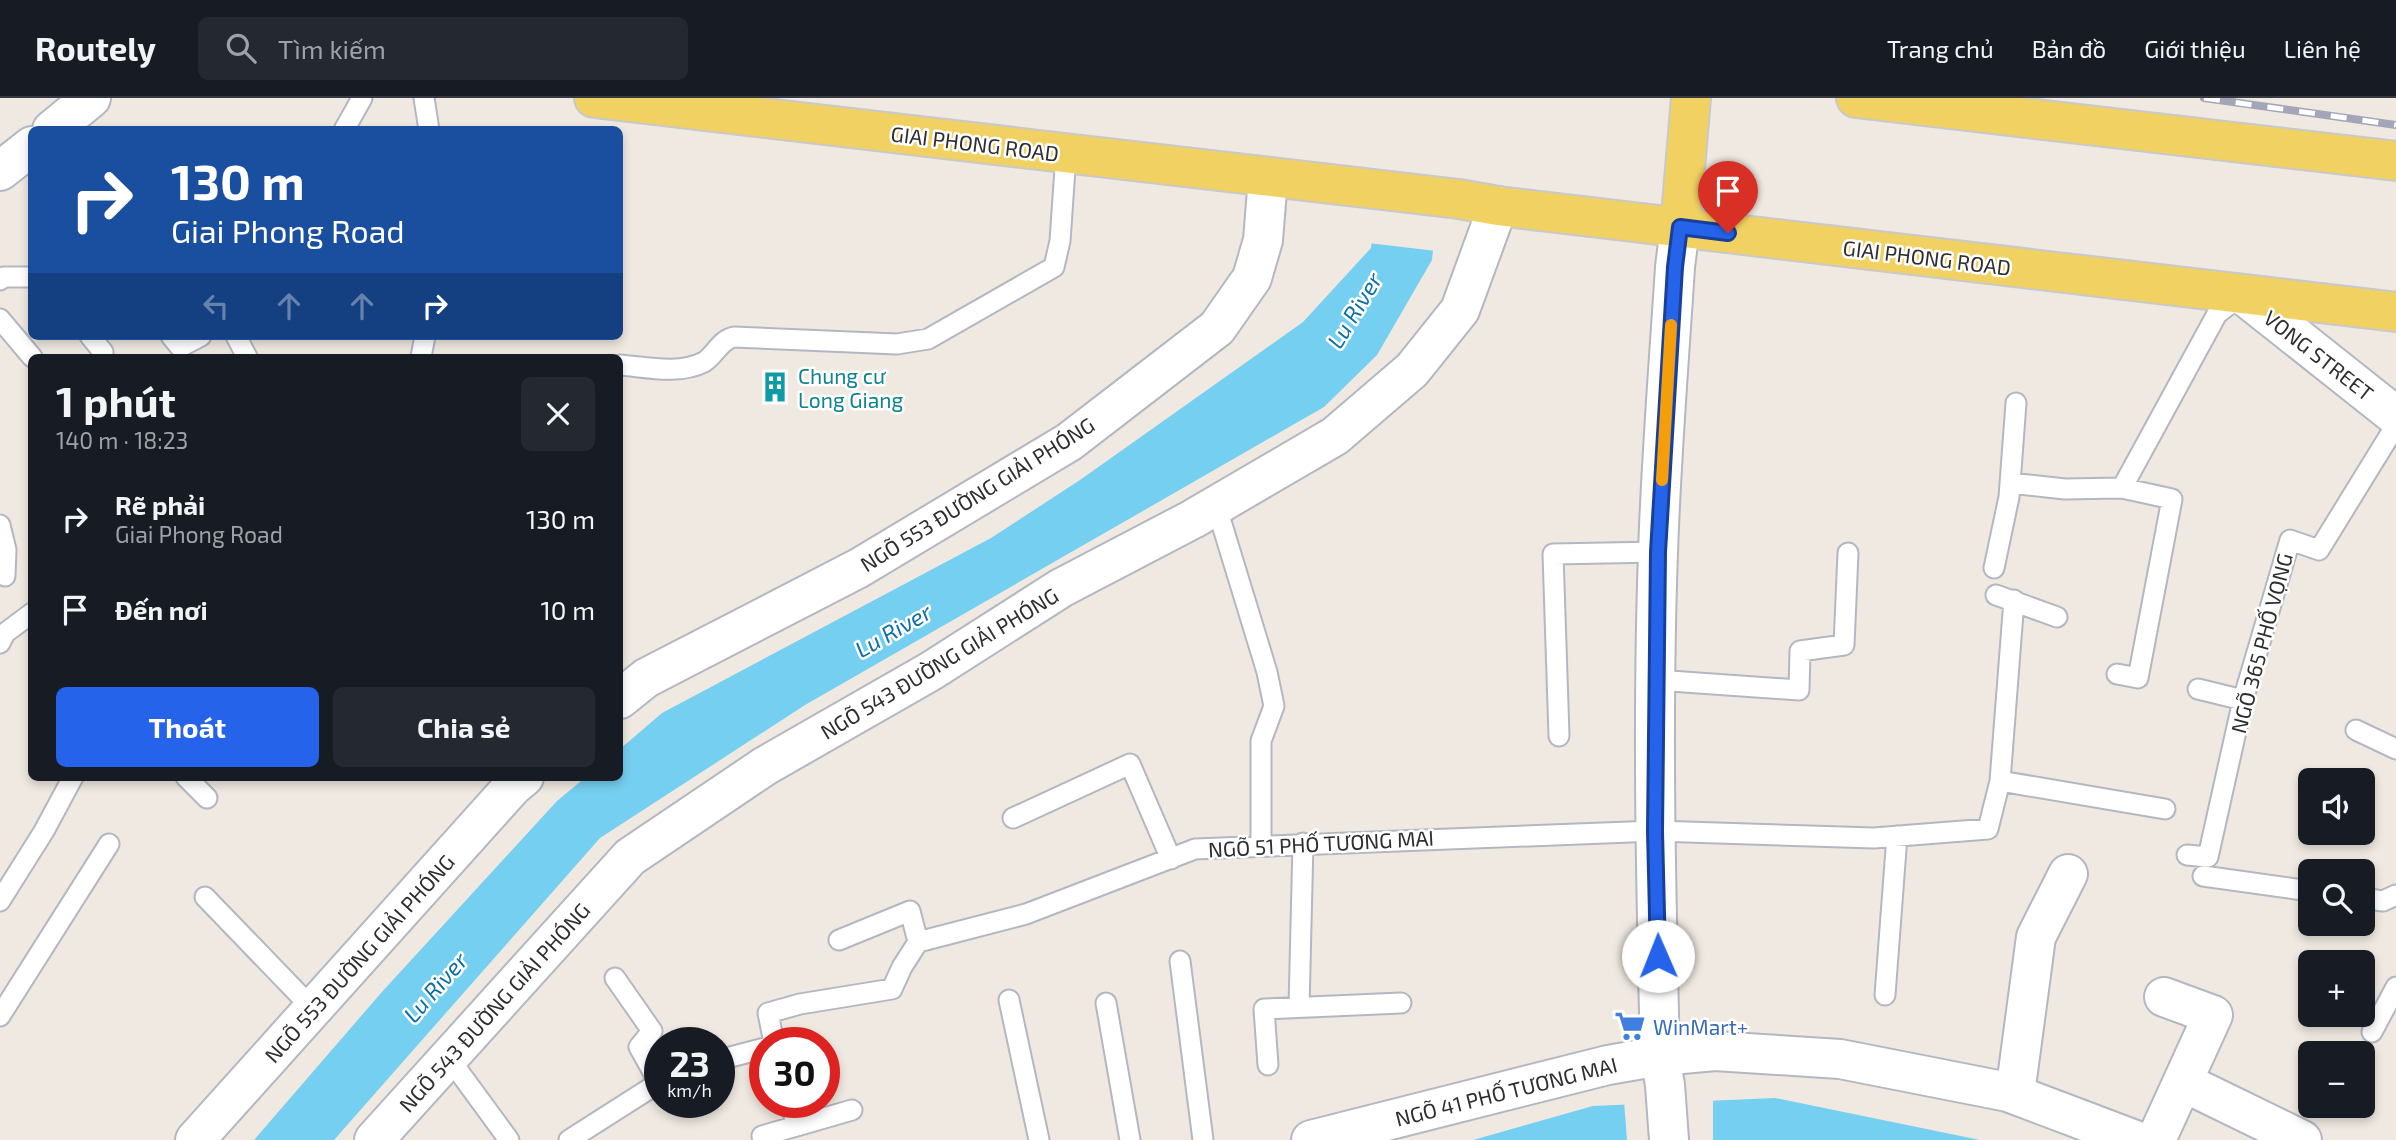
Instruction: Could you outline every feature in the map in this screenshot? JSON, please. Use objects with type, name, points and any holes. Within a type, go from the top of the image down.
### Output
[{"type":"main road","name":"GIAI PHONG ROAD","points":[[594,98],[2396,312]]},
{"type":"main road","points":[[1680,227],[1691,98]]},
{"type":"main road","points":[[1856,98],[1981,105],[2396,161]]},
{"type":"street","points":[[57,126],[91,98]]},
{"type":"street","points":[[0,171],[28,149]]},
{"type":"street","name":"NGÕ 553 ĐƯỜNG GIẢI PHÓNG","points":[[623,697],[646,678],[859,568],[1069,442],[1217,328],[1252,278],[1263,240],[1268,178]]},
{"type":"street","name":"NGÕ 543 ĐƯỜNG GIẢI PHÓNG","points":[[374,1140],[630,857],[765,766],[931,671],[1061,588],[1216,505],[1335,436],[1412,370],[1460,310],[1499,206]]},
{"type":"street","points":[[1669,1140],[1663,1070],[1655,831],[1656,680],[1658,552],[1675,267],[1680,227]]},
{"type":"street","name":"VONG STREET","points":[[2242,294],[2396,416]]},
{"type":"street","name":"NGÕ 553 ĐƯỜNG GIẢI PHÓNG","points":[[195,1140],[519,781]]},
{"type":"street","points":[[2015,1094],[2036,937],[2068,874]]},
{"type":"street","points":[[2156,1140],[2214,1015],[2164,997]]},
{"type":"street","name":"NGÕ 41 PHỐ TƯƠNG MAI","points":[[1311,1140],[1608,1065],[1663,1070],[1715,1051],[1840,1059],[2015,1094],[2135,1140]]},
{"type":"street","points":[[2183,1082],[2302,1140]]},
{"type":"lane","points":[[344,126],[362,98]]},
{"type":"lane","points":[[424,98],[428,126]]},
{"type":"lane","points":[[623,365],[680,369],[693,366],[707,361],[726,340],[734,337],[897,344],[928,339],[1054,267],[1060,241],[1066,154]]},
{"type":"lane","points":[[0,280],[4,276],[28,277]]},
{"type":"lane","points":[[2122,488],[2217,314],[2242,294]]},
{"type":"lane","points":[[0,319],[29,354]]},
{"type":"lane","points":[[93,340],[103,352]]},
{"type":"lane","points":[[174,340],[180,347],[193,340]]},
{"type":"lane","points":[[1994,568],[2010,483],[2016,403]]},
{"type":"lane","name":"NGÕ 365 PHỐ VỌNG","points":[[2187,855],[2208,857],[2243,700],[2290,540],[2319,550],[2396,425]]},
{"type":"lane","points":[[2010,483],[2065,489],[2122,488],[2172,499],[2138,678],[2117,674]]},
{"type":"lane","points":[[1216,505],[1267,672],[1274,706],[1261,741],[1261,845]]},
{"type":"lane","points":[[0,525],[6,551],[5,576]]},
{"type":"lane","points":[[1559,736],[1553,554],[1658,552]]},
{"type":"lane","points":[[1656,680],[1799,690],[1800,651],[1844,645],[1848,552]]},
{"type":"lane","points":[[2057,617],[2005,598],[2000,781],[2165,809]]},
{"type":"lane","points":[[0,643],[5,633],[28,616]]},
{"type":"lane","points":[[2198,689],[2243,700]]},
{"type":"lane","points":[[2356,730],[2396,749]]},
{"type":"lane","points":[[1013,818],[1130,764],[1171,859]]},
{"type":"lane","points":[[0,901],[44,831],[71,781]]},
{"type":"lane","points":[[190,781],[207,798]]},
{"type":"lane","name":"NGÕ 51 PHỐ TƯƠNG MAI","points":[[918,942],[1026,914],[1195,849],[1655,831],[1874,838],[1988,829],[2000,781]]},
{"type":"lane","points":[[1885,995],[1897,836]]},
{"type":"lane","points":[[1299,1007],[1303,843]]},
{"type":"lane","points":[[0,1016],[109,844]]},
{"type":"lane","points":[[2203,876],[2298,889]]},
{"type":"lane","points":[[2375,900],[2383,901],[2396,895]]},
{"type":"lane","points":[[205,897],[314,1010]]},
{"type":"lane","points":[[771,1027],[768,1013],[800,1004],[892,989],[918,942],[910,911],[839,940]]},
{"type":"lane","points":[[1180,961],[1203,1140]]},
{"type":"lane","points":[[615,978],[649,1027]]},
{"type":"lane","points":[[2372,1032],[2396,987]]},
{"type":"lane","points":[[1009,1000],[1040,1140]]},
{"type":"lane","points":[[1106,1003],[1130,1140]]},
{"type":"lane","points":[[1268,1065],[1264,1009],[1401,1003]]},
{"type":"lane","points":[[644,1041],[639,1047],[644,1056]]},
{"type":"lane","points":[[447,1059],[509,1140]]},
{"type":"lane","points":[[569,1140],[644,1092]]},
{"type":"lane","points":[[763,1140],[762,1136],[852,1110]]},
{"type":"lane","points":[[795,1118],[797,1126]]},
{"type":"water","name":"Lu River","points":[[1388,98],[1448,98],[1432,260],[1377,355],[1324,407],[805,705],[600,838],[334,1140],[254,1140],[381,993],[557,801],[581,781],[623,781],[623,746],[662,713],[991,538],[1080,480],[1303,322],[1371,248]]},
{"type":"water","points":[[1775,1098],[1980,1140],[1473,1140],[1593,1106]]},
{"type":"pier","points":[[1384,98],[1452,98],[1436,251],[1368,243]]},
{"type":"pier","points":[[1713,1097],[1713,1140],[1627,1140],[1624,1101]]},
{"type":"railway","points":[[2204,98],[2396,125]]},
{"type":"slow traffic","points":[[1662,480],[1671,325]]},
{"type":"place","name":"Chung cư Long Giang","points":[[775,387]]},
{"type":"place","name":"WinMart+","points":[[1630,1026]]},
{"type":"route","points":[[1658,956],[1655,831],[1658,552],[1675,267],[1680,227],[1728,233]]}]
